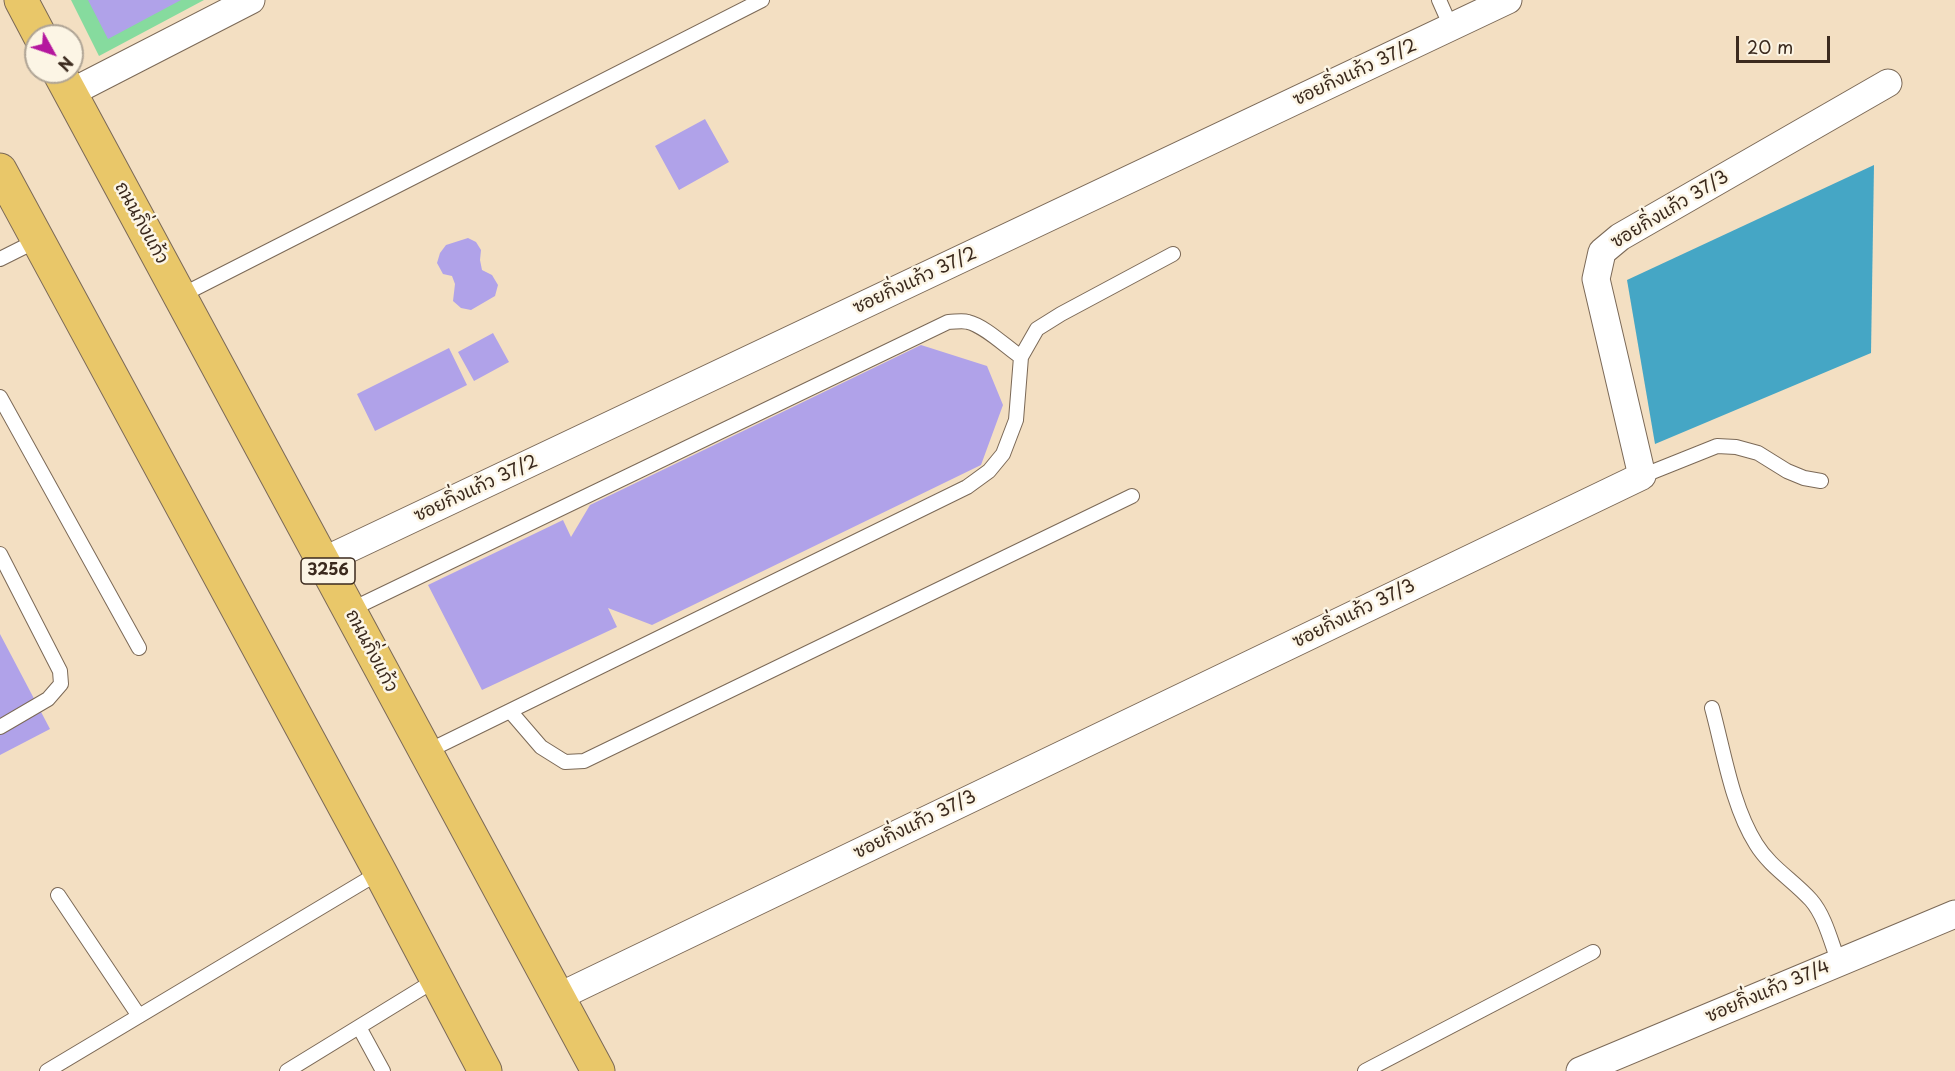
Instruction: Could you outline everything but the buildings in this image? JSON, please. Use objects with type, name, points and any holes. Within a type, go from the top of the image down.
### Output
[{"type":"main road","points":[[21,0],[34,24]]},
{"type":"main road","name":"ถนนกิ่งแก้ว","points":[[65,84],[598,1071]]},
{"type":"main road","points":[[0,170],[485,1071]]},
{"type":"street","points":[[84,74],[251,0]]},
{"type":"street","name":"ซอยกิ่งแก้ว 37/2","points":[[323,561],[1508,0]]},
{"type":"street","name":"ซอยกิ่งแก้ว 37/3","points":[[558,996],[1642,476],[1596,279],[1602,252],[1620,237],[1888,83]]},
{"type":"street","name":"ซอยกิ่งแก้ว 37/4","points":[[1580,1071],[1955,914]]},
{"type":"lane","points":[[180,296],[762,0]]},
{"type":"lane","points":[[1438,0],[1451,27]]},
{"type":"lane","points":[[0,259],[38,240]]},
{"type":"lane","points":[[426,752],[967,487],[989,471],[1003,454],[1016,420],[1021,357],[1037,329],[1173,254]]},
{"type":"lane","points":[[350,610],[948,322],[967,321],[984,329],[1021,357]]},
{"type":"lane","points":[[0,397],[139,648]]},
{"type":"lane","points":[[1642,476],[1717,446],[1736,447],[1758,453],[1787,471],[1804,478],[1821,481]]},
{"type":"lane","points":[[510,711],[541,747],[565,762],[584,761],[1131,496]]},
{"type":"lane","points":[[0,554],[60,671],[61,684],[48,699],[0,727]]},
{"type":"lane","points":[[1712,708],[1741,813],[1756,845],[1773,866],[1812,901],[1823,921],[1839,963]]},
{"type":"lane","points":[[47,1071],[380,873]]},
{"type":"lane","points":[[58,895],[140,1016]]},
{"type":"lane","points":[[1365,1071],[1593,952]]},
{"type":"lane","points":[[287,1071],[436,979]]},
{"type":"lane","points":[[359,1027],[383,1071]]},
{"type":"green space","points":[[71,0],[204,0],[99,56]]},
{"type":"water","points":[[1874,165],[1871,353],[1655,444],[1627,280]]}]
